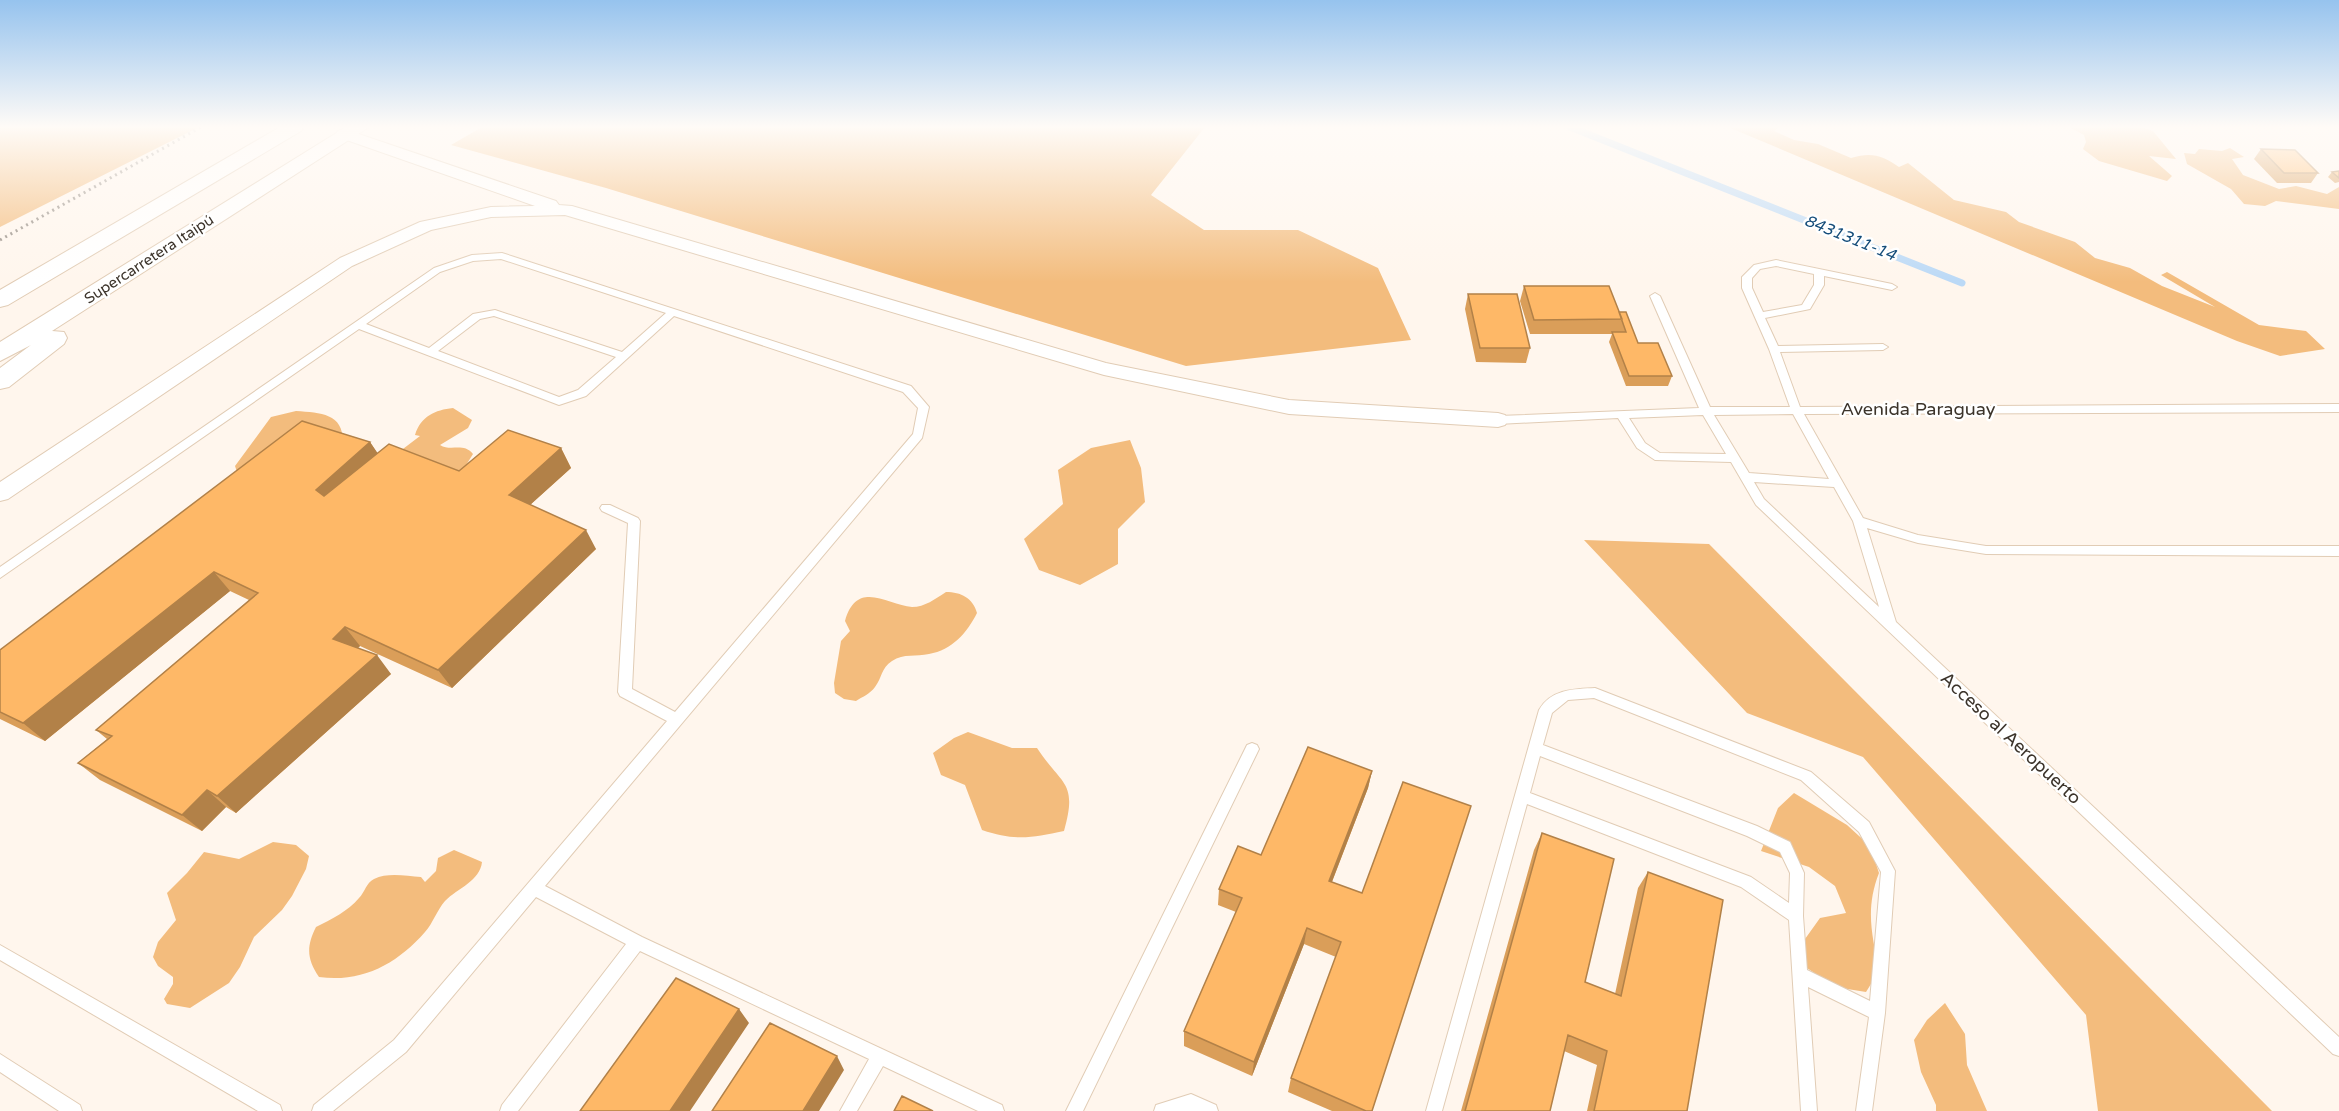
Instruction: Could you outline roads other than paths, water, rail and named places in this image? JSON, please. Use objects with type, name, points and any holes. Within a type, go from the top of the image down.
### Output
[{"type":"street","points":[[0,300],[206,179]]},
{"type":"street","name":"Supercarretera Itaipú","points":[[0,353],[274,179]]},
{"type":"street","points":[[482,179],[566,210],[1104,369],[1289,407],[1498,420]]},
{"type":"street","points":[[0,381],[231,206]]},
{"type":"street","points":[[0,493],[346,262],[426,226],[491,212],[566,210]]},
{"type":"lane","points":[[0,573],[436,270],[472,258],[502,256],[673,312],[906,389],[924,407],[918,435],[400,1046],[320,1111]]},
{"type":"lane","points":[[1890,624],[1859,521],[1835,483],[1796,410],[1761,316],[1752,303],[1747,288],[1747,277],[1757,267],[1776,263],[1892,287]]},
{"type":"lane","points":[[1761,316],[1806,308],[1819,285],[1819,272]]},
{"type":"lane","name":"Acceso al Aeropuerto","points":[[1655,296],[1706,411],[1760,502],[2339,1048]]},
{"type":"lane","points":[[358,325],[559,401],[582,393],[673,312]]},
{"type":"lane","points":[[429,352],[477,316],[495,313],[624,356]]},
{"type":"lane","points":[[1774,349],[1883,347]]},
{"type":"lane","name":"Avenida Paraguay","points":[[1498,420],[1706,411],[2339,408]]},
{"type":"lane","points":[[1622,415],[1639,445],[1650,454],[1659,457],[1733,458]]},
{"type":"lane","points":[[1744,477],[1835,483]]},
{"type":"lane","points":[[606,508],[634,521],[625,692],[677,720]]},
{"type":"lane","points":[[1859,521],[1918,539],[1986,550],[2339,551]]},
{"type":"lane","points":[[1434,1111],[1546,710],[1565,695],[1595,693],[1806,776],[1864,826],[1888,871],[1877,1012],[1864,1111]]},
{"type":"lane","points":[[1535,748],[1752,831],[1785,847],[1797,873],[1796,916],[1809,1111]]},
{"type":"lane","points":[[1074,1111],[1252,749]]},
{"type":"lane","points":[[1522,796],[1746,882],[1796,916]]},
{"type":"lane","points":[[534,888],[637,942],[996,1111]]},
{"type":"lane","points":[[508,1111],[637,942]]},
{"type":"lane","points":[[0,952],[274,1111]]},
{"type":"lane","points":[[1799,974],[1877,1012]]},
{"type":"lane","points":[[848,1111],[880,1056]]},
{"type":"lane","points":[[0,1062],[74,1111]]},
{"type":"lane","points":[[1162,1111],[1191,1102],[1210,1111]]},
{"type":"waterway","name":"8431311-14","points":[[1700,179],[1962,283]]}]
